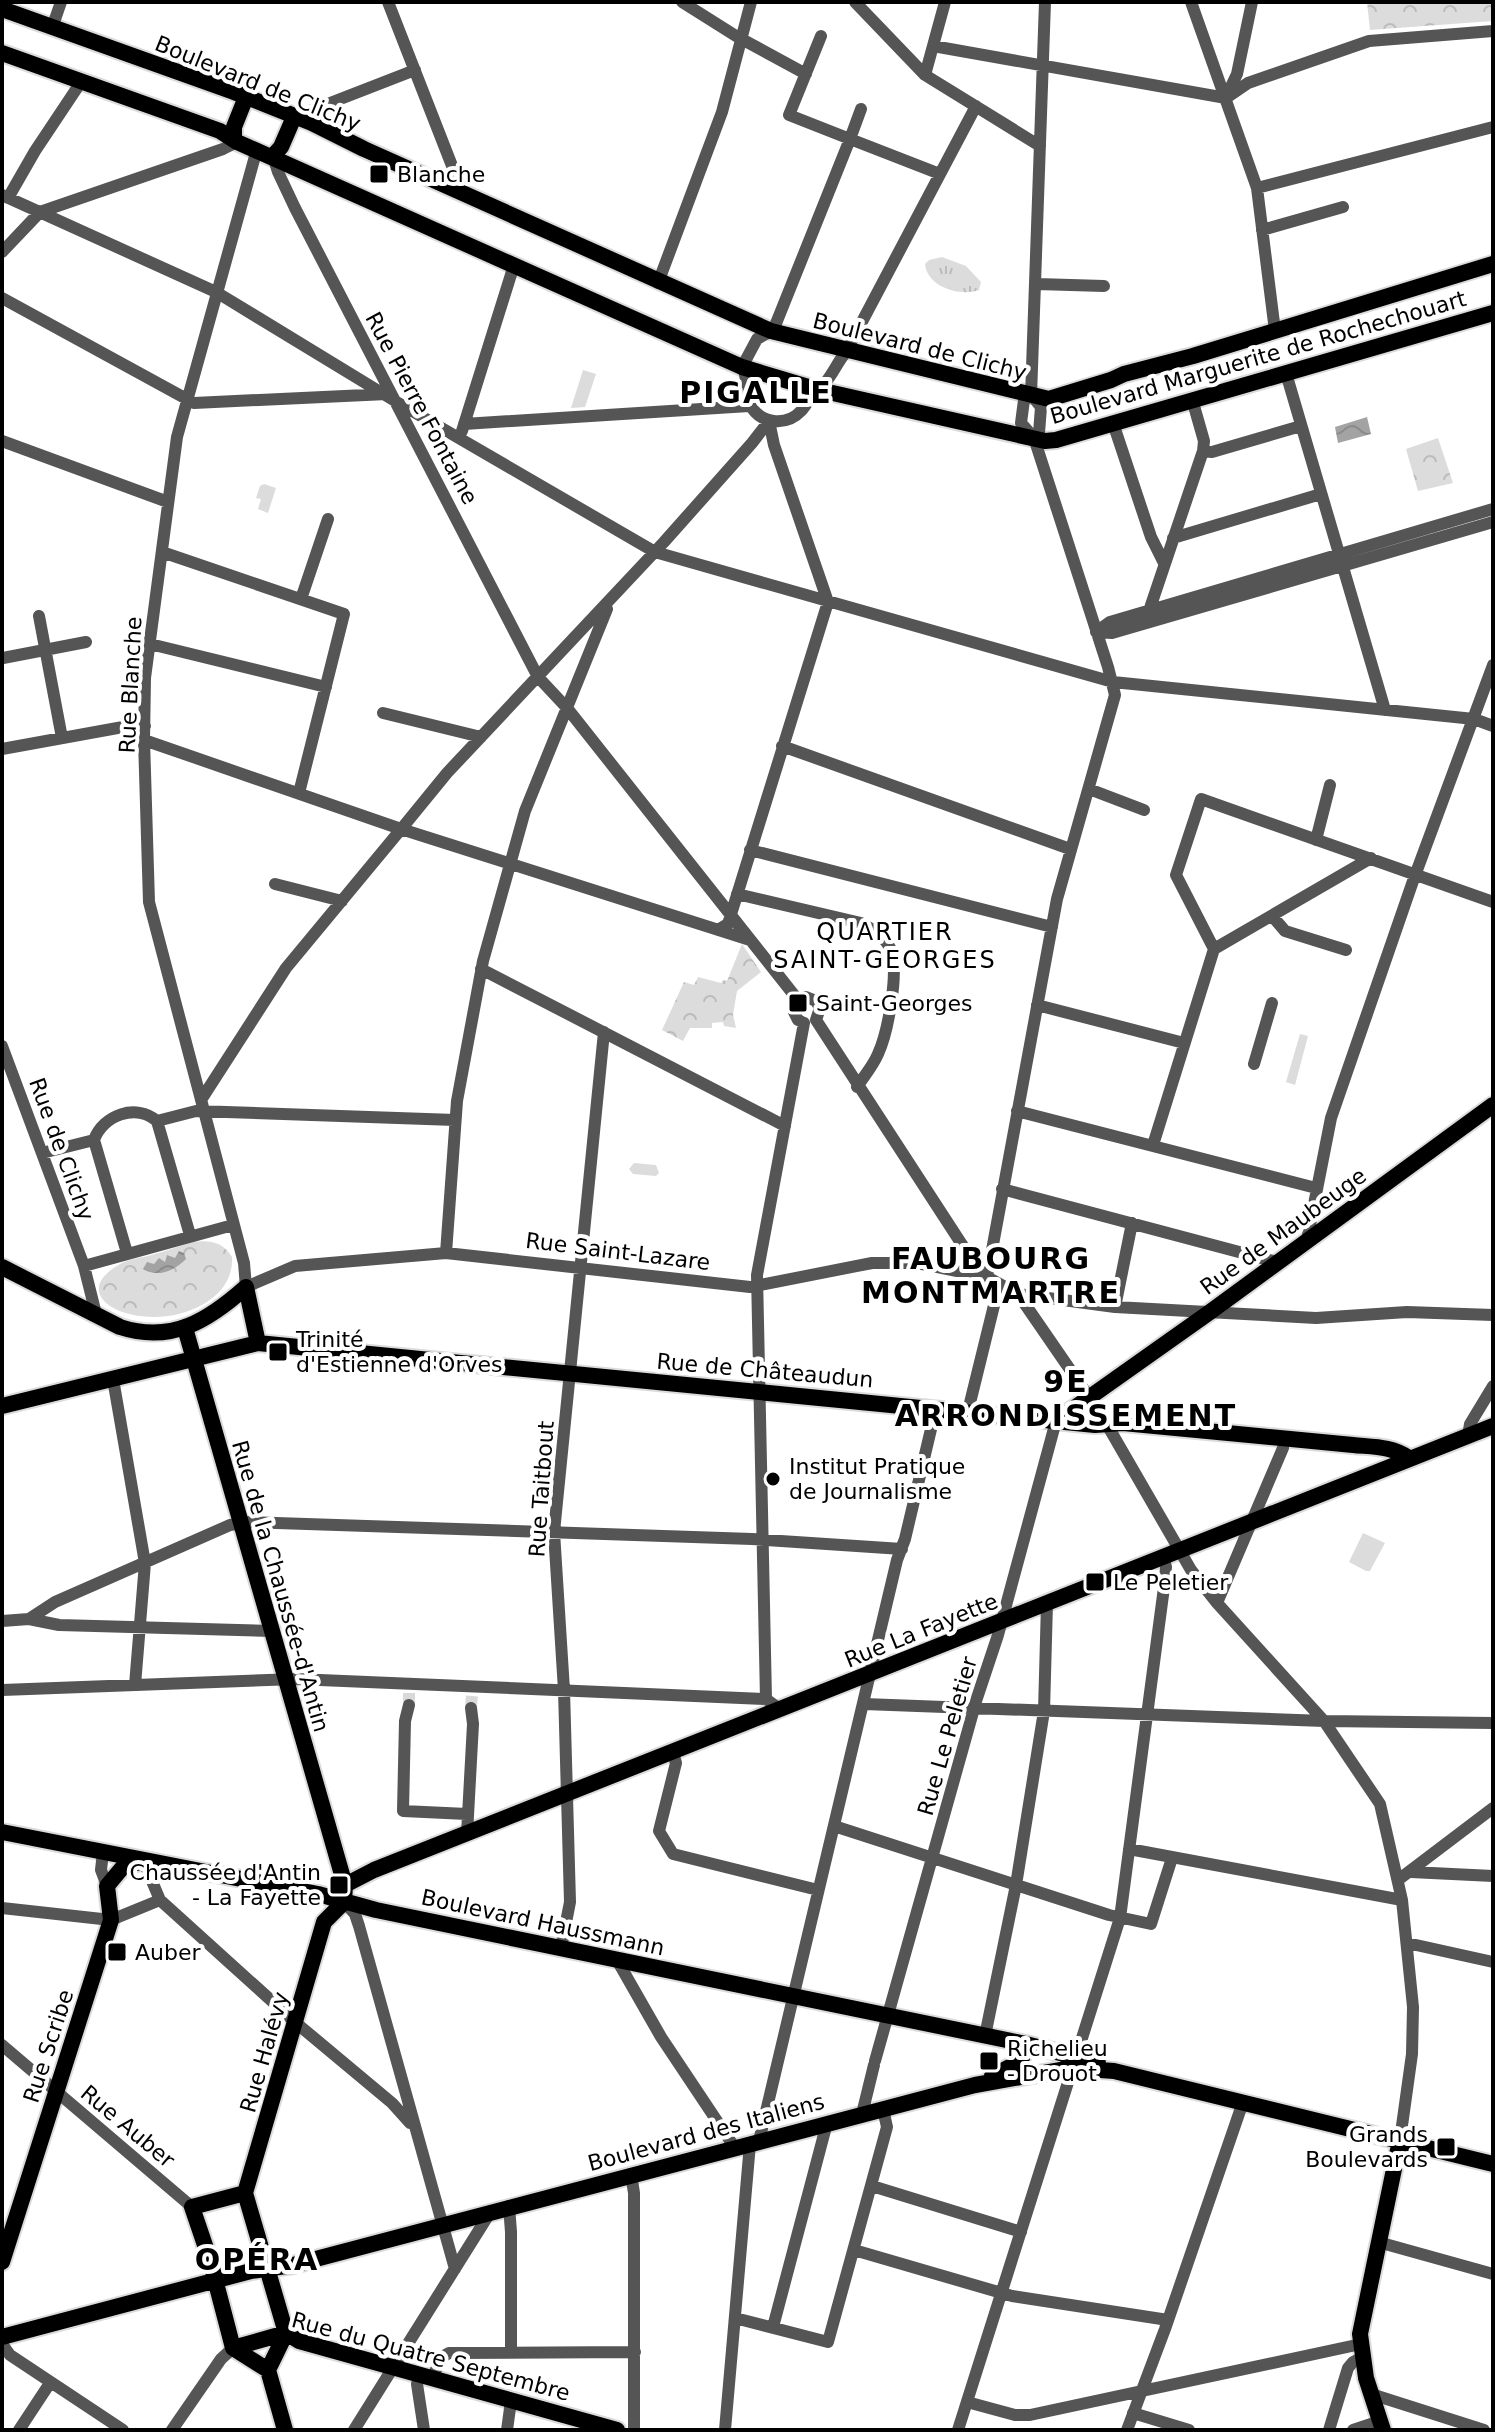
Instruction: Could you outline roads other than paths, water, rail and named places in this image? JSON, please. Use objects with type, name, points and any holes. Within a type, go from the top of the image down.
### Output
[{"type":"main road","name":"Boulevard de Clichy","points":[[2,9],[246,97],[336,134],[658,283],[771,331],[1031,396]]},
{"type":"main road","points":[[2,53],[257,149],[742,367],[815,389],[1034,438]]},
{"type":"main road","points":[[235,140],[234,127],[246,97]]},
{"type":"main road","points":[[273,156],[281,147],[294,117]]},
{"type":"main road","name":"Boulevard Marguerite de Rochechouart","points":[[1031,396],[1049,399],[1164,361],[1193,356],[1493,264]]},
{"type":"main road","name":"Boulevard Marguerite de Rochechouart","points":[[1034,438],[1056,440],[1493,313]]},
{"type":"main road","name":"Rue de Maubeuge","points":[[1062,1417],[1493,1105]]},
{"type":"main road","points":[[2,1267],[120,1327],[136,1331],[185,1328],[219,1311],[246,1287],[258,1343],[2,1406]]},
{"type":"main road","name":"Rue de la Chaussée-d'Antin","points":[[185,1328],[344,1894]]},
{"type":"main road","name":"Rue de Châteaudun","points":[[258,1343],[761,1393],[1062,1417],[1106,1424],[1123,1423],[1386,1448],[1409,1458]]},
{"type":"main road","name":"Rue La Fayette","points":[[324,1922],[344,1894],[365,1874],[1493,1426]]},
{"type":"main road","name":"Boulevard Haussmann","points":[[2,1832],[318,1894],[344,1894],[561,1948],[1026,2044],[1074,2062],[1094,2061],[1114,2071],[1493,2164]]},
{"type":"main road","points":[[107,1886],[122,1868],[143,1860]]},
{"type":"main road","name":"Rue Scribe","points":[[2,2262],[111,1920],[107,1886]]},
{"type":"main road","name":"Rue Halévy","points":[[245,2193],[324,1922]]},
{"type":"main road","name":"Boulevard des Italiens","points":[[981,2083],[1018,2064],[1026,2044]]},
{"type":"main road","points":[[1011,2078],[1038,2069],[1046,2049]]},
{"type":"main road","name":"Boulevard des Italiens","points":[[2,2337],[216,2280],[288,2266],[981,2083],[1074,2062]]},
{"type":"main road","points":[[1381,2426],[1362,2351],[1364,2305],[1400,2140]]},
{"type":"main road","points":[[268,2370],[233,2348],[216,2280],[192,2207],[245,2193],[286,2333],[268,2370],[285,2430]]},
{"type":"main road","name":"Rue du Quatre Septembre","points":[[233,2348],[286,2333],[299,2341],[426,2377],[626,2429]]},
{"type":"street","points":[[52,28],[61,2]]},
{"type":"street","points":[[388,2],[456,176],[455,190]]},
{"type":"street","points":[[682,2],[806,74]]},
{"type":"street","points":[[658,283],[722,112],[751,2]]},
{"type":"street","points":[[855,2],[925,75],[1040,146]]},
{"type":"street","points":[[925,75],[945,2]]},
{"type":"street","points":[[987,1277],[1052,927],[1070,849],[1115,698],[1113,682],[1034,438],[1039,433],[1041,407],[1031,396],[1045,2]]},
{"type":"street","points":[[1191,2],[1257,188],[1275,331]]},
{"type":"street","points":[[1226,98],[1237,74],[1252,2]]},
{"type":"street","points":[[933,46],[1226,98],[1248,83],[1365,42],[1493,31]]},
{"type":"street","points":[[821,36],[789,115],[940,174]]},
{"type":"street","points":[[294,117],[415,70]]},
{"type":"street","points":[[81,82],[5,197],[216,292],[655,552],[1113,682],[1474,719],[1493,726]]},
{"type":"street","points":[[861,109],[771,331],[757,339],[742,367],[749,406],[769,421],[780,421],[800,413],[815,389],[825,383],[846,352],[976,106]]},
{"type":"street","points":[[1257,188],[1493,127]]},
{"type":"street","points":[[2,252],[40,212],[208,154],[235,140]]},
{"type":"street","name":"Rue Blanche","points":[[246,1287],[244,1263],[149,902],[144,740],[145,678],[177,437],[257,149]]},
{"type":"street","name":"Rue Pierre Fontaine","points":[[273,156],[295,208],[391,398],[538,677],[567,708],[798,1000]]},
{"type":"street","points":[[1262,230],[1343,207]]},
{"type":"street","points":[[459,437],[514,265]]},
{"type":"street","points":[[1037,284],[1104,286]]},
{"type":"street","points":[[2,298],[194,403],[391,398]]},
{"type":"street","points":[[1283,373],[1385,710]]},
{"type":"street","name":"Boulevard de Clichy","points":[[1031,396],[1024,400],[1021,423],[1034,438]]},
{"type":"street","points":[[1145,624],[1203,451],[1204,441],[1192,399]]},
{"type":"street","points":[[464,424],[749,406]]},
{"type":"street","points":[[202,1105],[286,968],[401,829],[481,737],[655,552],[769,421]]},
{"type":"street","points":[[718,930],[728,924],[828,602],[774,445],[769,421]]},
{"type":"street","points":[[1113,423],[1151,537],[1164,563]]},
{"type":"street","points":[[1203,451],[1212,452],[1301,426]]},
{"type":"street","points":[[2,441],[168,502]]},
{"type":"street","points":[[1173,538],[1321,494]]},
{"type":"street","points":[[1096,632],[1112,633],[1145,624],[1493,509]]},
{"type":"street","points":[[301,599],[328,519]]},
{"type":"street","points":[[1096,632],[1110,622],[1149,611],[1493,522]]},
{"type":"street","points":[[162,552],[344,614],[299,793]]},
{"type":"street","points":[[446,1253],[455,1120],[481,969],[525,811],[610,601]]},
{"type":"street","points":[[39,616],[62,738]]},
{"type":"street","points":[[3,658],[86,642]]},
{"type":"street","points":[[150,644],[326,687]]},
{"type":"street","points":[[1307,1240],[1331,1118],[1493,665]]},
{"type":"street","points":[[383,713],[481,737]]},
{"type":"street","points":[[2,749],[123,727],[145,726]]},
{"type":"street","points":[[144,740],[401,829],[750,940]]},
{"type":"street","points":[[782,746],[1070,849]]},
{"type":"street","points":[[1316,840],[1330,785]]},
{"type":"street","points":[[1089,789],[1144,810]]},
{"type":"street","points":[[1214,949],[1176,875],[1201,799],[1493,902]]},
{"type":"street","points":[[750,850],[1052,927]]},
{"type":"street","points":[[1153,1145],[1214,949],[1371,858]]},
{"type":"street","points":[[275,884],[342,901]]},
{"type":"street","points":[[737,894],[861,923],[876,931],[890,947],[894,965],[887,1028],[878,1057],[857,1087]]},
{"type":"street","points":[[1273,917],[1285,931],[1346,950]]},
{"type":"street","points":[[481,969],[785,1126]]},
{"type":"street","points":[[766,1699],[758,1286],[785,1126],[810,1022],[820,1013],[816,1001],[806,997],[798,1000],[794,1015],[810,1022],[972,1260],[987,1277],[1018,1294],[1115,1307],[1316,1318],[1407,1312],[1493,1315]]},
{"type":"street","points":[[1254,1064],[1272,1003]]},
{"type":"street","points":[[1037,1005],[1184,1043]]},
{"type":"street","name":"Rue Taitbout","points":[[561,1948],[570,1902],[564,1690],[554,1532],[604,1032]]},
{"type":"street","name":"Rue de Clichy","points":[[3,1051],[84,1266],[96,1314]]},
{"type":"street","points":[[157,1121],[202,1105],[455,1120]]},
{"type":"street","points":[[1017,1111],[1316,1188]]},
{"type":"street","points":[[42,1153],[94,1140],[103,1125],[124,1113],[146,1114],[157,1121],[190,1235]]},
{"type":"street","points":[[94,1140],[127,1253]]},
{"type":"street","points":[[1002,1189],[1277,1262]]},
{"type":"street","points":[[1115,1307],[1132,1223]]},
{"type":"street","points":[[84,1266],[233,1225]]},
{"type":"street","name":"Rue Saint-Lazare","points":[[246,1287],[295,1266],[446,1253],[703,1283],[758,1286],[872,1263],[917,1263],[987,1277]]},
{"type":"street","points":[[968,1411],[999,1285]]},
{"type":"street","points":[[1018,1294],[1094,1394],[1106,1424],[1191,1570],[1324,1721],[1380,1804],[1402,1900],[1414,2028],[1400,2140]]},
{"type":"street","points":[[113,1379],[145,1563],[135,1685]]},
{"type":"street","points":[[1468,1436],[1470,1424],[1493,1386]]},
{"type":"street","points":[[725,2430],[748,2144],[793,1997],[936,1408]]},
{"type":"street","name":"Rue Le Peletier","points":[[862,2114],[974,1708],[1062,1417]]},
{"type":"street","points":[[1217,1603],[1283,1448]]},
{"type":"street","points":[[29,1619],[52,1604],[240,1523],[554,1532],[902,1549]]},
{"type":"street","points":[[958,2430],[1120,1918],[1165,1580],[1163,1557]]},
{"type":"street","points":[[1165,1580],[1179,1571],[1191,1570]]},
{"type":"street","points":[[985,2036],[1016,1885],[1044,1711],[1047,1603]]},
{"type":"street","points":[[2,1621],[29,1619],[59,1625],[271,1631]]},
{"type":"street","points":[[2,1690],[285,1680],[472,1690],[564,1690],[766,1699],[781,1710]]},
{"type":"street","points":[[864,1704],[1148,1716],[1493,1723]]},
{"type":"street","points":[[409,1705],[404,1736],[403,1811],[467,1814]]},
{"type":"street","points":[[467,1834],[473,1739],[471,1708]]},
{"type":"street","points":[[673,1753],[676,1763],[659,1831],[673,1854],[818,1890]]},
{"type":"street","points":[[1398,1880],[1493,1808]]},
{"type":"street","points":[[834,1826],[1120,1918],[1151,1924],[1172,1858]]},
{"type":"street","points":[[1129,1849],[1402,1900]]},
{"type":"street","points":[[103,1852],[101,1870],[107,1886]]},
{"type":"street","points":[[143,1860],[160,1900],[295,2022],[392,2103],[413,2125]]},
{"type":"street","points":[[1411,1872],[1493,1876]]},
{"type":"street","points":[[344,1894],[359,1926],[455,2269]]},
{"type":"street","points":[[2,1908],[111,1920],[160,1900]]},
{"type":"street","points":[[1407,1943],[1493,1962]]},
{"type":"street","points":[[617,1960],[661,2037],[748,2144]]},
{"type":"street","name":"Rue Auber","points":[[2,2045],[192,2207]]},
{"type":"street","points":[[1127,2430],[1243,2102]]},
{"type":"street","points":[[735,2318],[828,2342],[887,2127],[883,2109]]},
{"type":"street","points":[[773,2327],[827,2123]]},
{"type":"street","points":[[626,2429],[635,2352],[634,2193],[631,2174]]},
{"type":"street","points":[[872,2186],[1021,2232]]},
{"type":"street","points":[[509,2206],[511,2352]]},
{"type":"street","points":[[354,2430],[491,2211]]},
{"type":"street","points":[[1378,2242],[1493,2274]]},
{"type":"street","points":[[854,2250],[1001,2293],[1168,2320]]},
{"type":"street","points":[[2,2344],[10,2355],[123,2430]]},
{"type":"street","points":[[172,2430],[221,2359],[233,2348]]},
{"type":"street","points":[[967,2402],[1015,2415],[1030,2415],[1362,2351]]},
{"type":"street","points":[[1329,2430],[1348,2368],[1362,2351]]},
{"type":"street","points":[[424,2430],[417,2384],[446,2353],[635,2352]]},
{"type":"street","points":[[19,2430],[50,2383]]},
{"type":"street","points":[[1371,2394],[1484,2430]]},
{"type":"street","points":[[507,2430],[511,2401]]},
{"type":"street","points":[[1133,2413],[1189,2430]]},
{"type":"street","points":[[1015,2415],[1015,2430]]},
{"type":"street","points":[[1353,2430],[1381,2426]]},
{"type":"water","points":[[1367,417],[1371,434],[1338,443],[1335,427]]},
{"type":"water","points":[[179,1251],[184,1253],[186,1259],[171,1270],[154,1273],[143,1269],[147,1262],[154,1264],[159,1258],[165,1262],[167,1255],[175,1258]]},
{"type":"tunnel","points":[[409,1691],[409,1705]]},
{"type":"tunnel","points":[[471,1708],[472,1694]]},
{"type":"place","name":"Blanche","points":[[379,174]]},
{"type":"place","name":"Saint-Georges","points":[[798,1003]]},
{"type":"place","name":"Trinité d'Estienne d'Orves","points":[[278,1352]]},
{"type":"place","name":"Institut Pratique de Journalisme","points":[[773,1479]]},
{"type":"place","name":"Le Peletier","points":[[1095,1582]]},
{"type":"place","name":"Chaussée d'Antin - La Fayette","points":[[339,1885]]},
{"type":"place","name":"Auber","points":[[117,1952]]},
{"type":"place","name":"Richelieu - Drouot","points":[[989,2061]]},
{"type":"place","name":"Grands Boulevards","points":[[1446,2147]]},
{"type":"district","name":"PIGALLE","points":[[756,393]]},
{"type":"district","name":"QUARTIER SAINT-GEORGES","points":[[885,946]]},
{"type":"district","name":"FAUBOURG MONTMARTRE","points":[[991,1276]]},
{"type":"district","name":"9E ARRONDISSEMENT","points":[[1066,1399]]},
{"type":"district","name":"OPÉRA","points":[[257,2260]]}]
